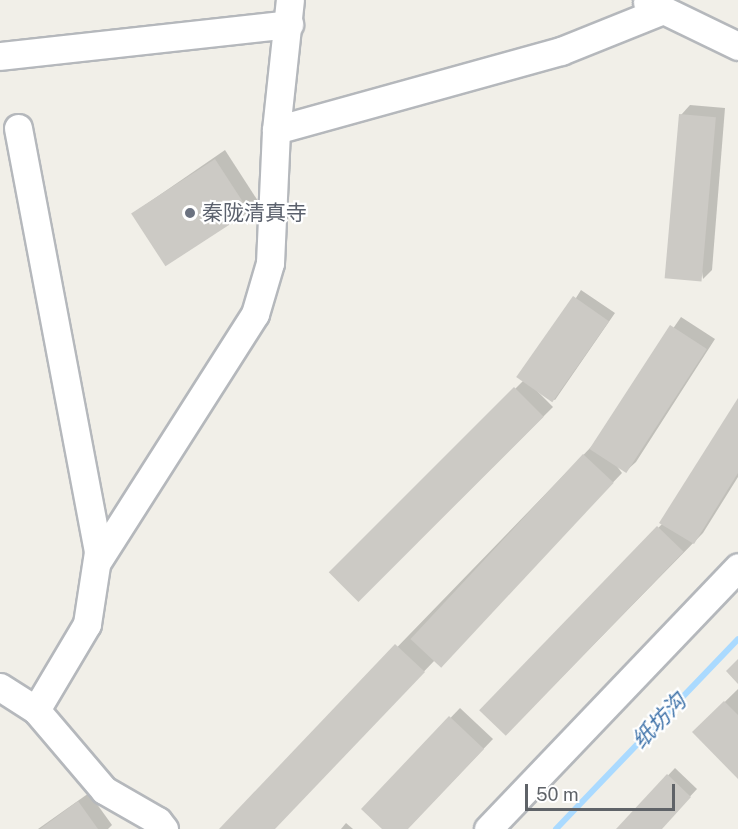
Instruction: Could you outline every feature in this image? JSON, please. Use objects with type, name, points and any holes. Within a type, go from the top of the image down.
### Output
[{"type":"street","points":[[276,130],[561,51],[653,5],[738,46]]},
{"type":"street","points":[[0,56],[290,12],[276,130],[270,263],[255,314],[97,562]]},
{"type":"street","points":[[18,128],[98,552],[87,624],[36,710]]},
{"type":"street","points":[[488,829],[738,567]]},
{"type":"street","points":[[0,687],[36,710],[104,790],[158,821],[164,829]]},
{"type":"building","points":[[679,114],[716,117],[701,282],[665,278]]},
{"type":"building","name":"秦陇清真寺","points":[[215,159],[249,212],[165,266],[131,213]]},
{"type":"building","points":[[573,296],[609,321],[552,402],[516,377]]},
{"type":"building","points":[[670,325],[707,349],[626,473],[589,449]]},
{"type":"building","points":[[514,387],[544,417],[358,602],[329,572]]},
{"type":"building","points":[[738,398],[738,473],[694,544],[659,523]]},
{"type":"building","points":[[583,454],[614,483],[441,668],[410,639]]},
{"type":"building","points":[[657,526],[684,552],[506,736],[479,710]]},
{"type":"building","points":[[395,644],[425,672],[275,829],[219,829]]},
{"type":"building","points":[[738,659],[738,684],[726,671]]},
{"type":"building","points":[[724,701],[738,715],[738,779],[692,732]]},
{"type":"building","points":[[449,716],[484,749],[408,829],[382,829],[361,809]]},
{"type":"building","points":[[667,774],[691,797],[662,829],[616,829]]},
{"type":"building","points":[[78,801],[98,829],[40,829]]},
{"type":"waterway","name":"纸坊沟","points":[[556,829],[738,639]]},
{"type":"place","name":"秦陇清真寺","points":[[190,213]]}]
